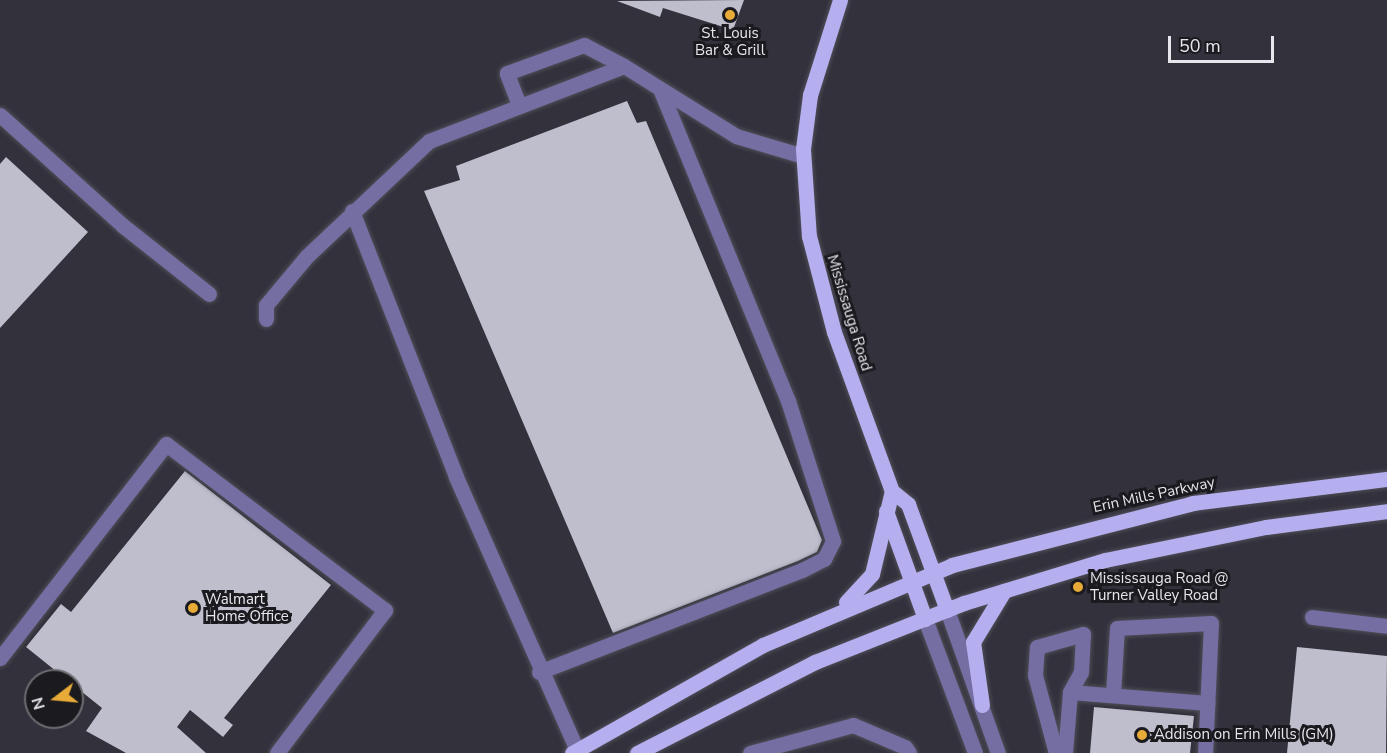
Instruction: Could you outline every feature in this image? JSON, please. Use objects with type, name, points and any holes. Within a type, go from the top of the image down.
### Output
[{"type":"main road","name":"Mississauga Road","points":[[840,0],[810,94],[803,156],[804,209],[818,281],[892,492],[908,504],[947,610]]},
{"type":"main road","name":"Erin Mills Parkway","points":[[934,571],[1047,537],[1193,503],[1387,479]]},
{"type":"main road","points":[[837,611],[872,574],[892,492]]},
{"type":"main road","points":[[886,511],[925,619]]},
{"type":"main road","points":[[637,753],[815,662],[947,610],[1004,591],[1105,561],[1202,540],[1387,512]]},
{"type":"main road","points":[[574,751],[668,695],[837,611],[934,571]]},
{"type":"main road","points":[[982,705],[973,642],[1004,591]]},
{"type":"street","points":[[519,105],[507,73],[584,45],[624,66],[736,136],[803,156]]},
{"type":"street","points":[[266,319],[266,305],[352,211],[429,141],[624,66]]},
{"type":"street","points":[[539,672],[802,570],[824,559],[833,541],[788,401],[661,91]]},
{"type":"street","points":[[0,115],[122,225],[209,294]]},
{"type":"street","points":[[352,211],[539,672],[574,751]]},
{"type":"street","points":[[0,658],[166,444],[385,610],[277,753]]},
{"type":"street","points":[[947,610],[998,753]]},
{"type":"street","points":[[1312,617],[1387,626]]},
{"type":"street","points":[[925,619],[975,753]]},
{"type":"street","points":[[1113,695],[1117,627],[1211,623],[1205,753]]},
{"type":"street","points":[[1056,753],[1035,675],[1037,647],[1083,634],[1081,672],[1070,693],[1065,753]]},
{"type":"street","points":[[1070,693],[1208,703]]},
{"type":"street","points":[[750,753],[853,725],[909,753]]},
{"type":"building","points":[[744,0],[733,30],[663,8],[660,17],[617,1]]},
{"type":"building","points":[[627,101],[637,123],[646,121],[822,540],[817,552],[798,561],[613,633],[424,191],[460,180],[456,166]]},
{"type":"building","points":[[6,157],[88,232],[0,328],[0,164]]},
{"type":"building","name":"Walmart Home Office","points":[[185,471],[331,585],[224,718],[233,725],[223,737],[190,710],[177,727],[206,753],[126,753],[86,731],[102,708],[84,694],[84,669],[53,669],[26,647],[61,604],[71,612]]},
{"type":"building","points":[[1297,647],[1387,656],[1386,753],[1287,753]]},
{"type":"building","name":"Addison on Erin Mills (GM)","points":[[1094,707],[1194,716],[1190,753],[1090,753]]},
{"type":"place","name":"St. Louis Bar & Grill","points":[[730,15]]},
{"type":"place","name":"Mississauga Road @ Turner Valley Road","points":[[1078,587]]},
{"type":"place","name":"Walmart Home Office","points":[[193,608]]},
{"type":"place","name":"Addison on Erin Mills (GM)","points":[[1142,735]]}]
